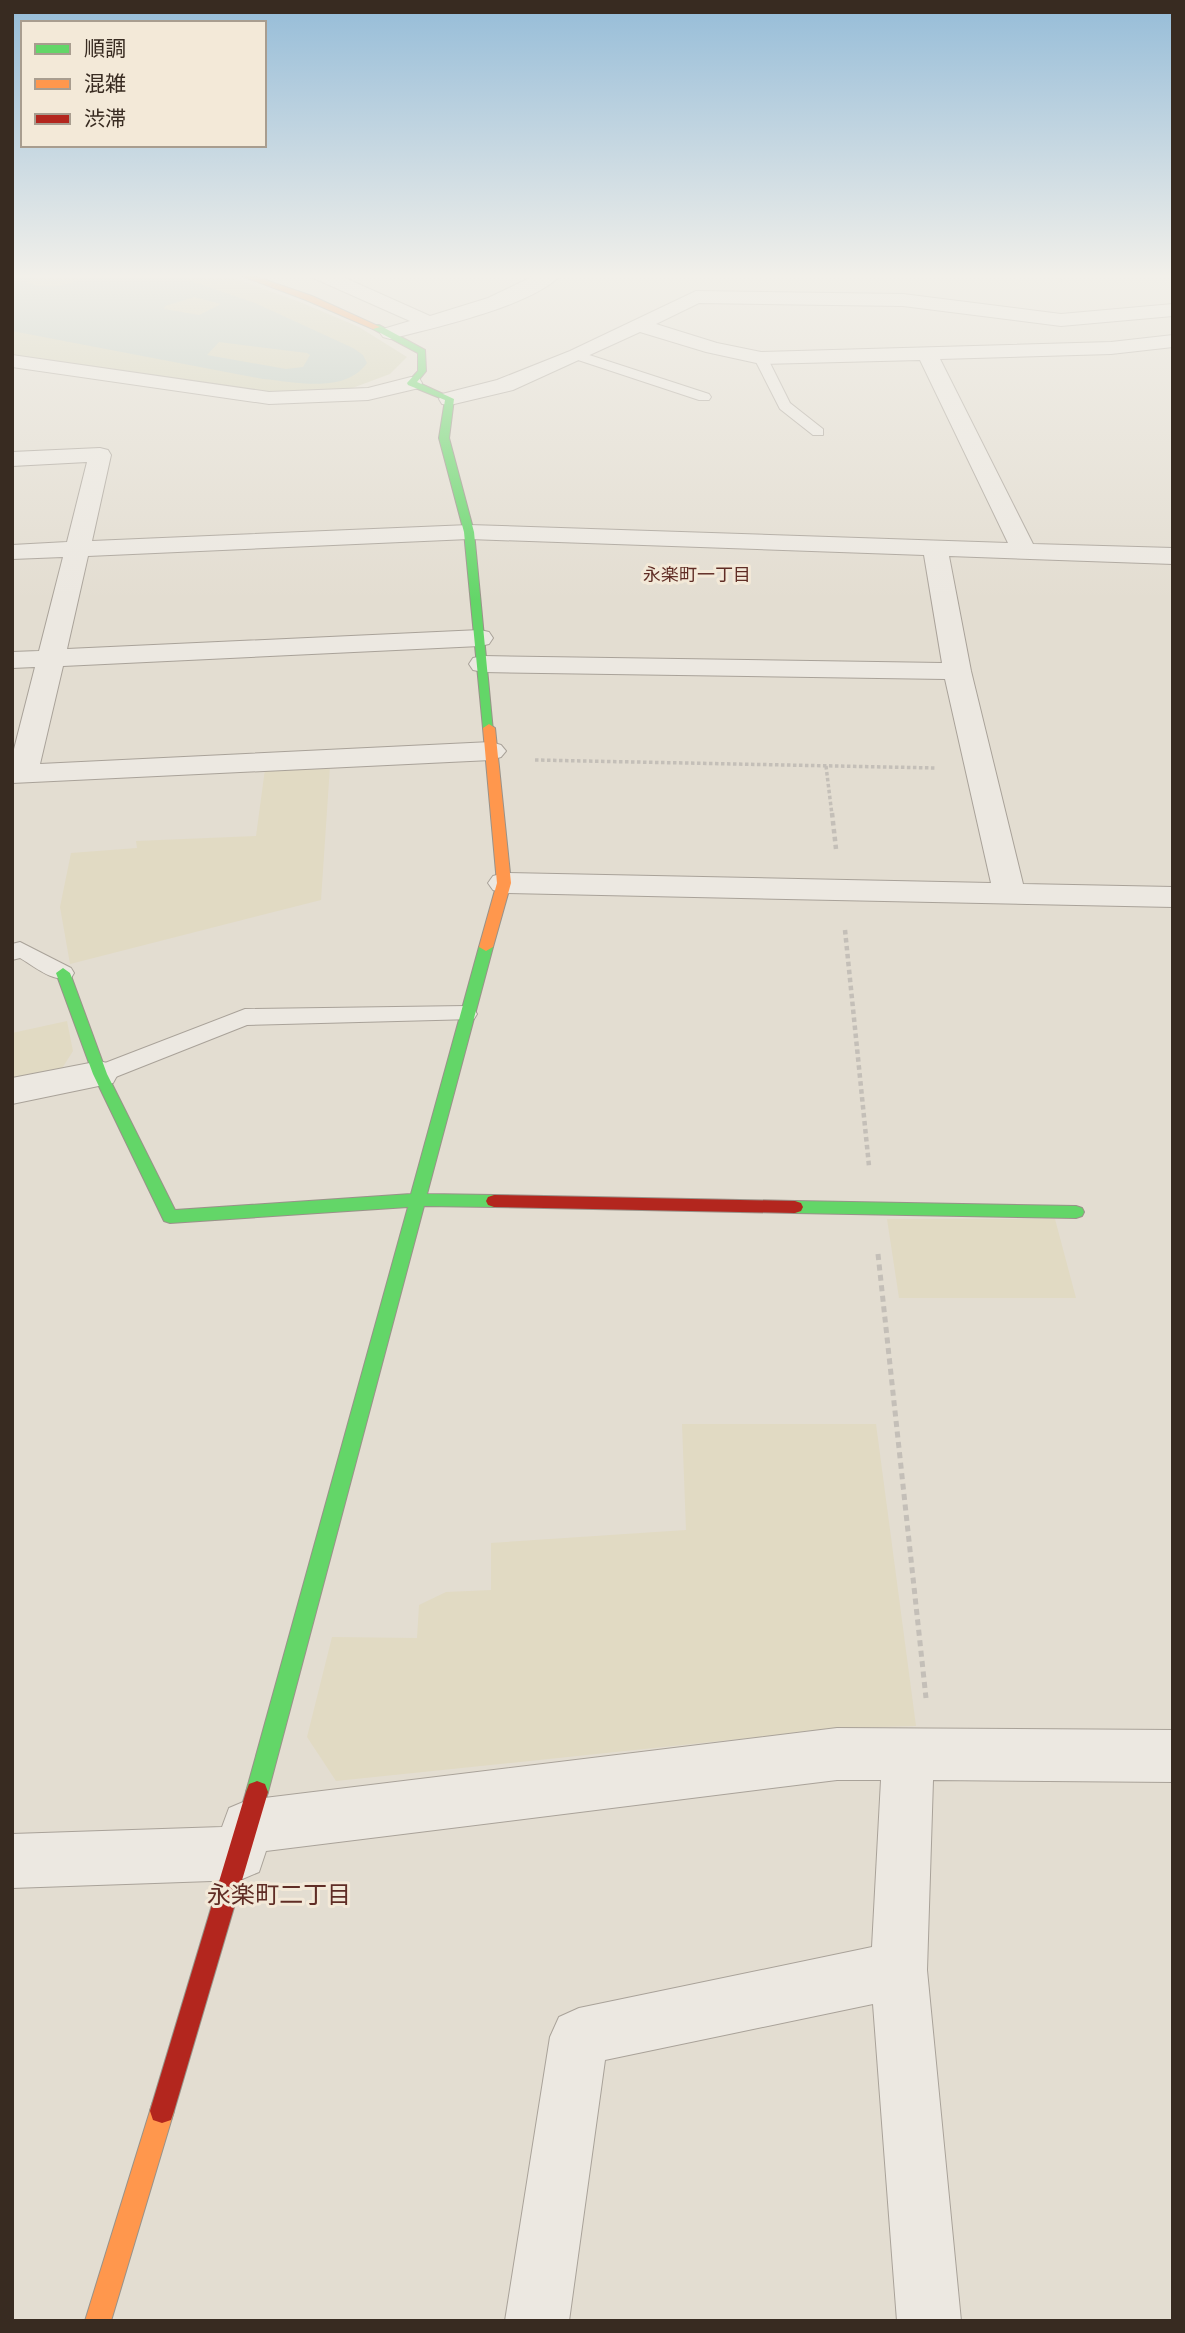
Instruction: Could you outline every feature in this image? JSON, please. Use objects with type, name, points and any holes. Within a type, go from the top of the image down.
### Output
[{"type":"street","points":[[157,382],[269,398],[358,395],[411,383],[450,399],[510,382]]},
{"type":"street","points":[[940,382],[1024,551]]},
{"type":"street","points":[[98,2321],[244,1840],[466,1014],[504,883],[469,532],[444,438],[450,399]]},
{"type":"street","points":[[12,459],[100,455],[51,659],[18,774],[492,755]]},
{"type":"street","points":[[12,552],[469,532],[1173,556]]},
{"type":"street","points":[[935,548],[957,671],[1009,892]]},
{"type":"street","points":[[12,660],[481,651],[957,671]]},
{"type":"street","points":[[504,883],[1173,897]]},
{"type":"street","points":[[63,973],[100,1074],[170,1217],[416,1200],[1076,1212]]},
{"type":"street","points":[[12,1091],[100,1074]]},
{"type":"street","points":[[12,1861],[244,1840],[837,1754],[1173,1756]]},
{"type":"street","points":[[920,1754],[899,1970],[929,2321]]},
{"type":"street","points":[[537,2321],[579,2038],[899,1970]]},
{"type":"lane","points":[[658,382],[704,397]]},
{"type":"lane","points":[[773,382],[776,394],[789,411],[818,432]]},
{"type":"lane","points":[[12,953],[20,949],[63,973]]},
{"type":"lane","points":[[100,1074],[245,1017],[466,1014]]},
{"type":"path","points":[[492,755],[980,769]]},
{"type":"path","points":[[826,766],[873,1208],[920,1754]]},
{"type":"shaded area","points":[[193,382],[369,382],[347,390],[283,393]]},
{"type":"shaded area","points":[[289,382],[334,382],[320,384]]},
{"type":"shaded area","points":[[330,766],[321,900],[70,964],[60,907],[71,853],[137,848],[136,841],[256,836],[265,769]]},
{"type":"shaded area","points":[[67,1021],[73,1051],[61,1070],[12,1080],[12,1033]]},
{"type":"shaded area","points":[[887,1219],[1055,1219],[1076,1298],[899,1298]]},
{"type":"shaded area","points":[[682,1424],[876,1424],[916,1726],[847,1728],[336,1781],[307,1737],[332,1637],[417,1638],[419,1605],[446,1592],[491,1590],[491,1543],[686,1530]]},
{"type":"traffic: fast","points":[[412,382],[450,399],[444,438],[469,532],[489,728]]},
{"type":"traffic: fast","points":[[257,1792],[486,947]]},
{"type":"traffic: fast","points":[[63,973],[100,1074],[170,1217],[416,1200],[494,1201]]},
{"type":"traffic: fast","points":[[795,1207],[1076,1212]]},
{"type":"traffic: slow","points":[[486,947],[504,883],[489,728]]},
{"type":"traffic: slow","points":[[98,2321],[162,2111]]},
{"type":"traffic: jam","points":[[494,1201],[795,1207]]},
{"type":"traffic: jam","points":[[162,2111],[257,1792]]},
{"type":"district","name":"永楽町一丁目","points":[[697,575]]},
{"type":"district","name":"永楽町二丁目","points":[[279,1895]]}]
